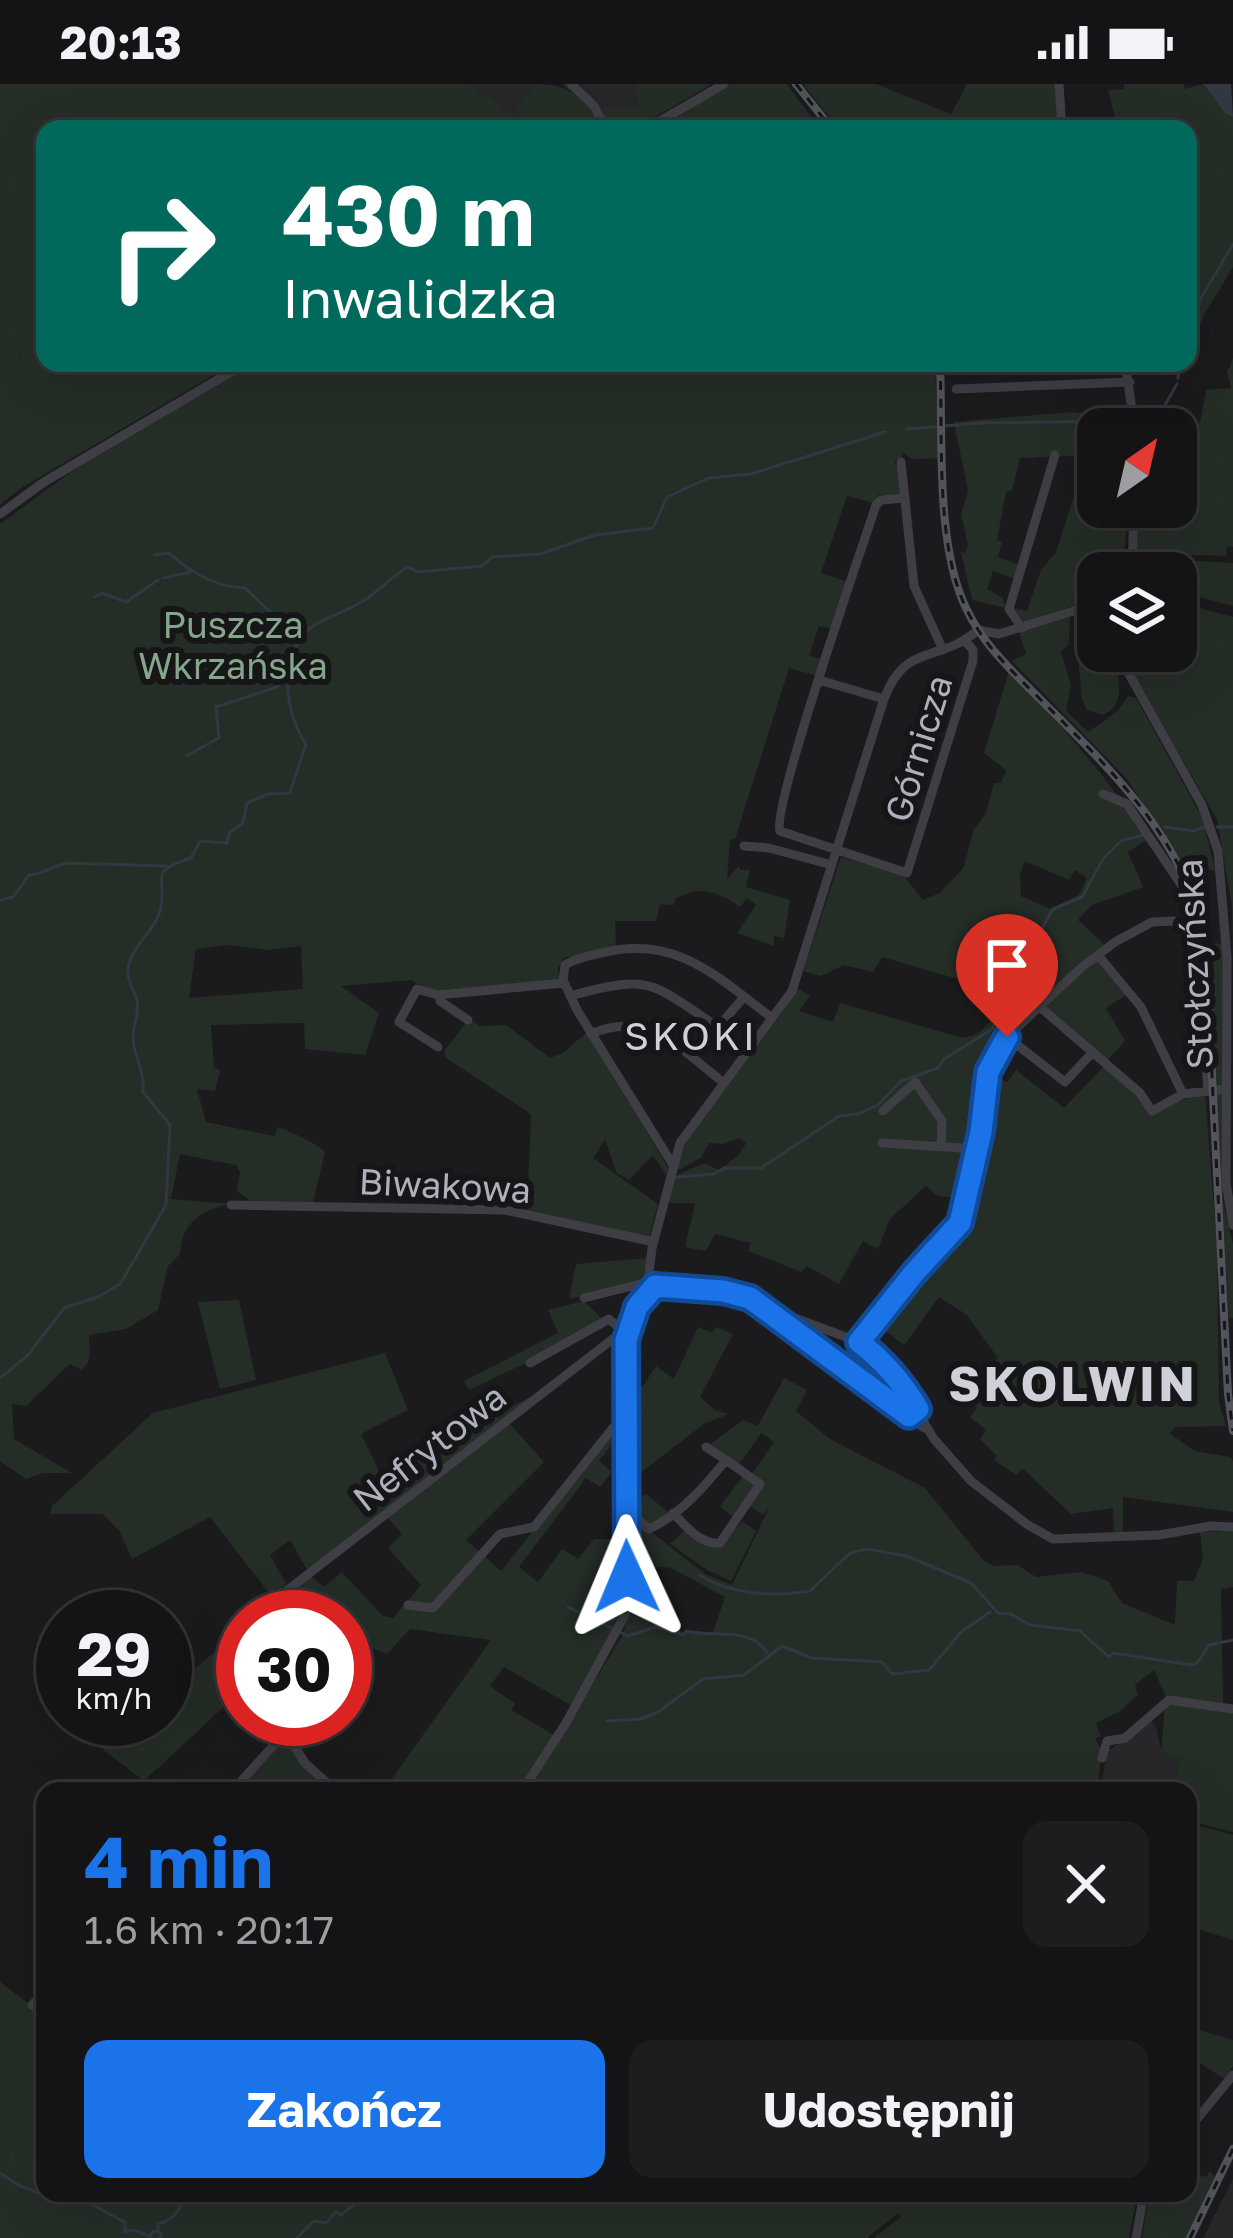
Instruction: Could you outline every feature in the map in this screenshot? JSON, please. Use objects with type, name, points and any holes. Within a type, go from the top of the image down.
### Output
[{"type":"street","points":[[571,84],[593,104],[601,120]]},
{"type":"street","points":[[662,120],[724,84]]},
{"type":"street","points":[[1059,84],[1061,120]]},
{"type":"street","points":[[0,514],[44,482],[231,372]]},
{"type":"street","points":[[1127,372],[1133,408]]},
{"type":"street","points":[[956,389],[1130,382]]},
{"type":"street","points":[[1022,628],[1009,609],[1055,455]]},
{"type":"street","points":[[901,462],[916,590],[944,650]]},
{"type":"street","points":[[837,851],[788,836],[777,827],[877,503],[905,498]]},
{"type":"street","points":[[528,1782],[625,1616],[626,1329],[651,1284],[654,1242],[681,1140],[793,989],[884,699],[902,666],[966,642],[980,630],[999,634],[1077,610]]},
{"type":"street","name":"Górnicza","points":[[837,851],[907,873],[974,661],[966,642]]},
{"type":"street","name":"Stołczyńska","points":[[1129,672],[1202,805],[1215,838],[1226,924],[1227,1196],[1233,1225]]},
{"type":"street","points":[[819,680],[884,699]]},
{"type":"street","points":[[1103,794],[1127,804],[1184,886],[1189,925],[1198,946],[1208,1091]]},
{"type":"street","points":[[744,846],[832,865]]},
{"type":"street","points":[[859,1342],[960,1223],[978,1149],[988,1072],[1007,1037],[1098,955],[1152,922],[1189,925]]},
{"type":"street","points":[[674,1165],[570,996],[565,965],[626,947],[658,949],[688,958],[772,1018]]},
{"type":"street","points":[[1098,955],[1141,1007],[1183,1094]]},
{"type":"street","points":[[570,996],[626,982],[648,983],[718,1027],[744,997]]},
{"type":"street","points":[[438,1047],[399,1022],[417,989],[441,994],[565,983]]},
{"type":"street","points":[[441,994],[440,1001],[468,1020]]},
{"type":"street","points":[[1040,1007],[1140,1094],[1152,1111],[1183,1094],[1226,1089]]},
{"type":"street","points":[[592,1034],[619,1025],[648,1028],[724,1083]]},
{"type":"street","points":[[1007,1037],[1065,1082],[1091,1054]]},
{"type":"street","points":[[883,1112],[915,1082],[942,1121],[940,1146]]},
{"type":"street","points":[[882,1143],[978,1149]]},
{"type":"street","name":"Biwakowa","points":[[231,1205],[506,1210],[654,1242]]},
{"type":"street","points":[[584,1298],[651,1284],[723,1291],[859,1342],[891,1371],[913,1412],[971,1481],[1053,1539],[1158,1536],[1233,1526]]},
{"type":"street","points":[[774,1311],[807,1340],[913,1412]]},
{"type":"street","points":[[530,1363],[609,1319],[626,1329]]},
{"type":"street","points":[[807,1340],[814,1324]]},
{"type":"street","name":"Nefrytowa","points":[[291,1590],[626,1329]]},
{"type":"street","points":[[408,1605],[433,1608],[500,1534],[534,1527],[624,1414]]},
{"type":"street","points":[[673,1513],[700,1538],[720,1543],[760,1484],[706,1447]]},
{"type":"street","points":[[626,1510],[654,1528],[703,1490],[726,1460]]},
{"type":"street","points":[[1102,1758],[1108,1741],[1125,1738],[1168,1700],[1233,1709]]},
{"type":"street","points":[[240,1782],[273,1746]]},
{"type":"street","points":[[294,1746],[326,1782]]},
{"type":"street","points":[[32,2005],[36,2001]]},
{"type":"street","points":[[1197,2119],[1233,2075]]},
{"type":"street","points":[[1136,2238],[1142,2202]]},
{"type":"shaded area","points":[[470,84],[535,84],[512,116]]},
{"type":"shaded area","points":[[561,84],[634,84],[641,109],[591,108]]},
{"type":"shaded area","points":[[1203,84],[1231,84],[1233,117],[1225,113]]},
{"type":"shaded area","points":[[1150,1720],[1162,1753],[1181,1758],[1174,1782],[1102,1782],[1107,1752]]},
{"type":"shaded area","points":[[1233,2179],[1233,2238],[1203,2238]]},
{"type":"green space","points":[[0,84],[470,84],[512,115],[535,84],[576,95],[591,109],[598,120],[36,120],[36,372],[219,372],[21,488],[0,505]]},
{"type":"green space","points":[[634,84],[712,84],[650,120],[604,120],[597,108],[640,108]]},
{"type":"green space","points":[[731,84],[787,84],[813,120],[668,120]]},
{"type":"green space","points":[[803,84],[876,84],[951,114],[967,84],[1055,84],[1057,120],[832,120]]},
{"type":"green space","points":[[1124,84],[1184,84],[1184,89],[1203,84],[1233,117],[1233,267],[1197,333],[1197,120],[1116,120],[1108,90],[1124,89]]},
{"type":"green space","points":[[1233,358],[1233,547],[1227,546],[1226,556],[1134,552],[1136,528],[1197,528],[1197,423],[1206,390],[1231,388],[1227,372]]},
{"type":"green space","name":"Puszcza Wkrzańska","points":[[235,372],[935,372],[939,458],[911,459],[903,452],[894,461],[900,469],[902,496],[878,495],[874,503],[847,496],[821,573],[848,582],[833,629],[819,626],[809,655],[823,660],[818,676],[789,668],[735,839],[730,840],[727,879],[739,866],[750,870],[746,887],[790,900],[784,938],[774,936],[774,946],[737,933],[756,905],[747,898],[740,907],[716,894],[693,892],[676,898],[674,905],[660,904],[656,921],[615,921],[616,946],[564,958],[558,968],[559,980],[430,991],[411,980],[341,986],[379,1013],[365,1055],[305,1049],[304,1023],[211,1025],[214,1067],[220,1071],[215,1091],[197,1089],[206,1122],[274,1136],[278,1127],[320,1148],[325,1152],[313,1202],[252,1202],[237,1191],[240,1172],[236,1165],[180,1154],[171,1199],[232,1204],[211,1209],[189,1225],[180,1254],[168,1266],[158,1310],[126,1329],[89,1335],[85,1367],[81,1370],[70,1364],[26,1406],[12,1404],[14,1439],[72,1473],[43,1473],[26,1479],[0,1461],[0,524],[78,467]],"holes":[[[301,946],[303,989],[189,998],[196,949]]]},
{"type":"green space","points":[[1077,413],[1077,456],[1020,458],[1012,490],[1006,492],[998,557],[1019,565],[1015,579],[993,571],[987,589],[1002,597],[1006,608],[972,600],[961,552],[968,545],[961,515],[968,491],[954,422]]},
{"type":"green space","points":[[1075,493],[1077,528],[1126,528],[1125,552],[1077,552],[1077,604],[1025,623],[1014,608],[1027,611],[1041,570],[1056,552]]},
{"type":"green space","points":[[1197,561],[1233,563],[1233,606],[1197,597]]},
{"type":"green space","points":[[1197,608],[1233,617],[1233,951],[1232,906],[1217,819],[1131,672],[1197,672]]},
{"type":"green space","points":[[1070,617],[1069,644],[1061,652],[1071,685],[1066,711],[1088,732],[1118,711],[1128,696],[1136,698],[1203,819],[1215,870],[1187,869],[1126,778],[1012,661],[1026,654],[1019,632]]},
{"type":"green space","points":[[1009,671],[1083,752],[1147,840],[1128,852],[1143,887],[1092,905],[1078,920],[1105,945],[1095,953],[1127,994],[1106,1008],[1125,1041],[1105,1063],[1034,1005],[1005,1034],[980,1072],[979,1132],[965,1198],[938,1196],[926,1186],[890,1219],[878,1249],[863,1241],[839,1284],[807,1266],[802,1272],[748,1251],[751,1243],[715,1234],[706,1251],[685,1247],[695,1203],[667,1203],[675,1176],[704,1163],[719,1170],[746,1143],[738,1138],[709,1143],[701,1158],[680,1169],[676,1168],[682,1145],[797,988],[810,996],[799,1011],[833,1022],[840,1003],[963,1038],[978,1034],[1009,1001],[961,980],[882,957],[873,972],[844,965],[821,976],[803,971],[841,857],[903,875],[923,900],[940,893],[964,867],[973,831],[986,813],[994,783],[1001,783],[1006,770],[984,753]],"holes":[[[1025,861],[1069,880],[1075,870],[1087,878],[1079,895],[1050,909],[1021,896]]]},
{"type":"green space","points":[[1079,672],[1118,672],[1118,698],[1110,711],[1102,715],[1087,710]]},
{"type":"green space","points":[[1209,943],[1223,944],[1222,1086],[1216,1087]]},
{"type":"green space","points":[[469,1019],[480,1026],[506,1025],[550,1058],[587,1032],[668,1168],[666,1176],[653,1155],[629,1180],[617,1173],[605,1140],[593,1158],[658,1204],[649,1238],[527,1210],[531,1114],[446,1058],[444,1051]]},
{"type":"green space","points":[[1103,1067],[1141,1097],[1148,1110],[1205,1094],[1217,1247],[1219,1402],[1226,1426],[1175,1427],[1170,1434],[1195,1451],[1233,1461],[1233,1512],[1123,1497],[1123,1532],[1114,1532],[1113,1508],[1071,1514],[1023,1469],[1016,1475],[994,1460],[997,1456],[980,1439],[986,1430],[970,1417],[977,1408],[964,1394],[998,1358],[967,1315],[939,1297],[904,1345],[878,1325],[910,1280],[959,1230],[991,1073],[1007,1082],[1016,1070],[1064,1108]]},
{"type":"green space","points":[[1222,1092],[1223,1202],[1233,1244],[1233,1318],[1229,1318],[1216,1093]]},
{"type":"green space","points":[[647,1258],[643,1281],[569,1299],[576,1264]]},
{"type":"green space","points":[[239,1300],[256,1380],[220,1389],[198,1302]]},
{"type":"green space","points":[[584,1301],[602,1319],[549,1352],[469,1390],[464,1381],[558,1333],[548,1310]]},
{"type":"green space","points":[[698,1327],[733,1334],[700,1397],[715,1410],[729,1414],[704,1424],[627,1483],[626,1385],[643,1386],[656,1366],[674,1379]]},
{"type":"green space","points":[[385,1353],[408,1410],[361,1434],[383,1479],[546,1389],[308,1571],[290,1540],[270,1555],[286,1584],[280,1590],[267,1590],[210,1517],[132,1559],[120,1532],[103,1514],[50,1514],[52,1506],[153,1413]]},
{"type":"green space","points":[[784,1378],[807,1390],[796,1411],[830,1439],[925,1488],[983,1560],[993,1566],[1018,1565],[1036,1577],[1081,1572],[1108,1581],[1122,1603],[1175,1625],[1177,1581],[1194,1581],[1203,1559],[1200,1532],[1233,1531],[1233,1587],[1221,1589],[1223,1705],[1166,1697],[1154,1670],[1135,1685],[1138,1695],[1119,1712],[1096,1723],[1101,1737],[1095,1738],[1101,1750],[1098,1782],[533,1782],[624,1633],[630,1601],[630,1515],[705,1574],[732,1585],[769,1508],[763,1515],[746,1504],[736,1520],[720,1506],[744,1475],[749,1478],[774,1442],[761,1433],[739,1465],[709,1445],[743,1420],[758,1426]],"holes":[[[651,1566],[671,1568],[725,1597],[713,1632],[663,1631],[669,1595],[649,1591]]]},
{"type":"green space","points":[[621,1421],[621,1432],[599,1461],[612,1472],[600,1487],[586,1478],[519,1567],[538,1582],[562,1549],[578,1559],[594,1539],[625,1539],[617,1628],[572,1706],[504,1667],[490,1686],[515,1704],[511,1710],[554,1735],[523,1782],[389,1782],[491,1640],[410,1629],[387,1654],[372,1648],[372,1604],[383,1616],[393,1618],[421,1585],[388,1548],[402,1534],[387,1517],[509,1423],[544,1462],[466,1540],[501,1571]]},
{"type":"green space","points":[[646,1494],[668,1512],[652,1526],[628,1507]]},
{"type":"green space","points":[[742,1521],[756,1531],[731,1581],[670,1544],[685,1530],[720,1546]]},
{"type":"green space","points":[[342,1572],[359,1590],[292,1590],[310,1575],[324,1587]]},
{"type":"green space","points":[[216,1651],[216,1714],[192,1736],[192,1671]]},
{"type":"green space","points":[[1165,1705],[1233,1712],[1233,1832],[1197,1823],[1197,1782],[1174,1782],[1181,1759],[1161,1753]]},
{"type":"green space","points":[[103,1746],[182,1746],[144,1781]]},
{"type":"green space","points":[[275,1746],[291,1746],[321,1782],[242,1782]]},
{"type":"green space","points":[[1197,1825],[1233,1835],[1233,1940],[1197,1929]]},
{"type":"green space","points":[[0,1982],[32,2006],[36,2002],[36,2202],[1136,2202],[1129,2238],[874,2238],[901,2217],[898,2213],[867,2238],[0,2238]]},
{"type":"green space","points":[[1197,2030],[1233,2040],[1233,2066],[1225,2079],[1197,2061]]},
{"type":"green space","points":[[1210,2171],[1216,2179],[1187,2238],[1142,2238],[1148,2202],[1197,2202],[1197,2175],[1206,2177]]},
{"type":"waterway","points":[[1197,308],[1233,244]]},
{"type":"waterway","points":[[1178,378],[1179,372]]},
{"type":"waterway","points":[[1163,408],[1177,384]]},
{"type":"waterway","points":[[906,429],[1077,422]]},
{"type":"waterway","points":[[0,1378],[28,1355],[64,1308],[121,1283],[166,1205],[170,1125],[143,1092],[133,1032],[138,1005],[129,964],[159,915],[164,871],[191,858],[200,841],[227,843],[229,833],[243,823],[247,803],[268,794],[290,793],[306,744],[292,713],[288,677],[291,659],[308,630],[363,601],[408,567],[418,572],[482,566],[492,557],[540,554],[595,535],[653,528],[667,497],[709,478],[751,474],[885,432]]},
{"type":"waterway","points":[[154,555],[169,553],[204,578],[245,588],[283,624]]},
{"type":"waterway","points":[[164,578],[191,572]]},
{"type":"waterway","points":[[94,597],[102,593],[126,602],[158,580]]},
{"type":"waterway","points":[[284,629],[290,642],[298,643]]},
{"type":"waterway","points":[[186,756],[219,738],[216,707],[277,687],[284,678]]},
{"type":"waterway","points":[[1165,827],[1194,831],[1204,827]]},
{"type":"waterway","points":[[1217,827],[1233,827]]},
{"type":"waterway","points":[[677,1177],[714,1174],[724,1168],[761,1168],[839,1116],[878,1105],[901,1081],[938,1068],[944,1059],[991,1030],[1028,970],[1053,909],[1082,897],[1103,859],[1121,841],[1143,835]]},
{"type":"waterway","points":[[0,900],[13,897],[29,875],[67,863],[167,866]]},
{"type":"waterway","points":[[699,1575],[753,1593],[810,1591],[850,1553],[867,1549],[907,1556],[971,1583],[998,1613],[1011,1614],[1030,1625],[1080,1631],[1109,1657],[1113,1653],[1192,1665],[1209,1645],[1233,1640]]},
{"type":"waterway","points":[[568,1607],[628,1636],[656,1627],[684,1635],[686,1631],[731,1634],[752,1639],[767,1653]]},
{"type":"waterway","points":[[607,1721],[641,1719],[658,1712],[703,1679],[744,1675],[782,1646],[812,1658],[882,1662],[892,1674],[929,1670],[961,1632],[990,1612]]},
{"type":"waterway","points":[[0,2173],[36,2192]]},
{"type":"waterway","points":[[87,2202],[125,2222],[125,2232],[134,2230],[151,2237],[158,2231],[159,2238]]},
{"type":"waterway","points":[[158,2231],[158,2224],[176,2213],[183,2202]]},
{"type":"waterway","points":[[297,2238],[314,2221],[326,2223],[357,2202]]},
{"type":"railway","points":[[796,84],[825,120]]},
{"type":"railway","points":[[940,372],[945,521],[949,553],[966,608],[999,657],[1096,755],[1147,815],[1186,881],[1199,917],[1206,956],[1233,1431]]},
{"type":"railway","points":[[1190,2238],[1233,2149]]},
{"type":"district","name":"SKOKI","points":[[691,1035]]},
{"type":"district","name":"SKOLWIN","points":[[1073,1383]]},
{"type":"route","points":[[627,1577],[625,1346],[637,1307],[655,1286],[709,1289],[750,1298],[909,1416],[918,1409],[909,1395],[859,1342],[960,1223],[981,1132],[986,1078],[1007,1037]]}]
